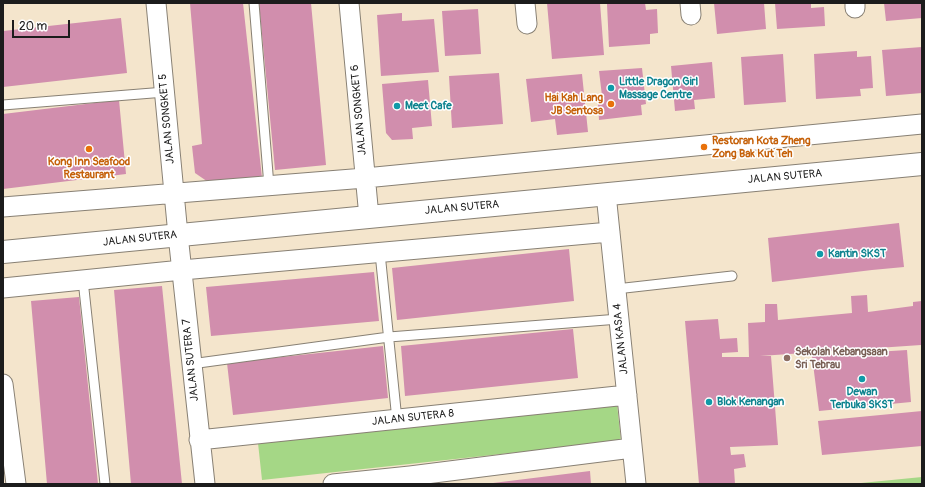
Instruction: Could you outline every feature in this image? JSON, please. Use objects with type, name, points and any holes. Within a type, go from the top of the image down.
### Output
[{"type":"street","name":"JALAN SONGKET 5","points":[[156,3],[178,235]]},
{"type":"street","name":"JALAN SONGKET 6","points":[[349,3],[369,217]]},
{"type":"street","points":[[525,3],[527,24]]},
{"type":"street","points":[[3,207],[365,178],[922,124]]},
{"type":"street","name":"JALAN SUTERA","points":[[3,252],[922,164]]},
{"type":"street","name":"JALAN KASA 4","points":[[606,194],[636,484]]},
{"type":"street","points":[[3,288],[182,270],[610,232]]},
{"type":"street","name":"JALAN SUTERA 7","points":[[178,235],[199,440],[205,484]]},
{"type":"street","points":[[3,393],[16,484]]},
{"type":"street","name":"JALAN SUTERA 8","points":[[199,440],[627,395]]},
{"type":"street","points":[[333,484],[410,480],[632,448]]},
{"type":"lane","points":[[254,3],[269,186]]},
{"type":"lane","points":[[3,105],[165,92]]},
{"type":"lane","points":[[380,253],[397,420]]},
{"type":"lane","points":[[616,290],[732,276]]},
{"type":"lane","points":[[82,280],[105,484]]},
{"type":"lane","points":[[191,364],[389,337],[619,319]]},
{"type":"green space","points":[[617,404],[621,441],[262,480],[258,443]]},
{"type":"green space","points":[[922,477],[922,484],[851,484]]},
{"type":"building","points":[[190,3],[243,3],[262,178],[211,184],[195,173],[192,146],[202,144]]},
{"type":"building","points":[[259,3],[311,3],[326,165],[275,170]]},
{"type":"building","points":[[547,3],[600,3],[604,55],[552,59]]},
{"type":"building","points":[[645,3],[646,10],[657,9],[658,33],[650,34],[650,44],[609,47],[607,4]]},
{"type":"building","points":[[714,3],[764,3],[766,29],[717,34]]},
{"type":"building","points":[[775,3],[811,3],[811,8],[824,7],[825,26],[777,29]]},
{"type":"building","points":[[884,3],[922,3],[922,18],[886,21]]},
{"type":"building","points":[[478,9],[481,54],[445,56],[442,11]]},
{"type":"building","points":[[402,13],[402,21],[434,19],[439,72],[381,76],[377,15]]},
{"type":"building","points":[[121,18],[127,73],[3,87],[3,31]]},
{"type":"building","points":[[922,47],[922,93],[886,96],[882,50]]},
{"type":"building","points":[[857,51],[857,57],[871,56],[873,88],[860,89],[861,96],[816,99],[814,54]]},
{"type":"building","points":[[783,54],[786,102],[744,105],[741,57]]},
{"type":"building","points":[[712,62],[715,98],[694,100],[695,109],[675,111],[671,66]]},
{"type":"building","points":[[642,68],[646,104],[641,105],[642,115],[599,120],[598,104],[603,104],[599,71]]},
{"type":"building","points":[[499,73],[503,124],[452,128],[449,76]]},
{"type":"building","points":[[582,74],[588,132],[557,135],[555,119],[531,122],[526,79]]},
{"type":"building","name":"Meet Cafe","points":[[428,80],[432,126],[412,128],[413,139],[392,140],[386,133],[382,84]]},
{"type":"building","points":[[119,100],[126,174],[3,189],[3,114]]},
{"type":"building","name":"Kantin SKST","points":[[899,223],[904,267],[772,282],[768,238]]},
{"type":"building","points":[[569,249],[574,301],[397,320],[392,268]]},
{"type":"building","points":[[374,272],[379,321],[211,336],[206,287]]},
{"type":"building","points":[[162,286],[182,484],[131,484],[114,290]]},
{"type":"building","points":[[867,295],[868,312],[913,306],[913,302],[922,301],[921,345],[760,356],[771,356],[778,445],[730,447],[731,455],[744,454],[746,467],[734,469],[735,484],[699,484],[685,321],[718,319],[720,339],[737,338],[738,352],[722,353],[722,357],[749,357],[748,323],[765,322],[765,304],[777,304],[778,320],[852,313],[851,296]]},
{"type":"building","points":[[79,297],[98,484],[47,484],[31,301]]},
{"type":"building","points":[[573,329],[578,378],[405,396],[401,346]]},
{"type":"building","points":[[383,346],[388,398],[233,415],[227,363]]},
{"type":"building","name":"Dewan Terbuka SKST","points":[[907,350],[911,402],[819,411],[812,356]]},
{"type":"building","points":[[922,411],[922,446],[822,455],[818,421]]},
{"type":"building","points":[[590,471],[591,484],[493,484],[493,483]]},
{"type":"place","name":"Little Dragon Girl Massage Centre","points":[[611,88]]},
{"type":"place","name":"Hai Kah Lang JB Sentosa","points":[[611,104]]},
{"type":"place","name":"Meet Cafe","points":[[397,106]]},
{"type":"place","name":"Restoran Kota Zheng Zong Bak Kut Teh","points":[[704,147]]},
{"type":"place","name":"Kong Inn Seafood Restaurant","points":[[89,149]]},
{"type":"place","name":"Kantin SKST","points":[[820,254]]},
{"type":"place","name":"Sekolah Kebangsaan Sri Tebrau","points":[[787,358]]},
{"type":"place","name":"Dewan Terbuka SKST","points":[[862,379]]},
{"type":"place","name":"Blok Kenangan","points":[[709,402]]}]
